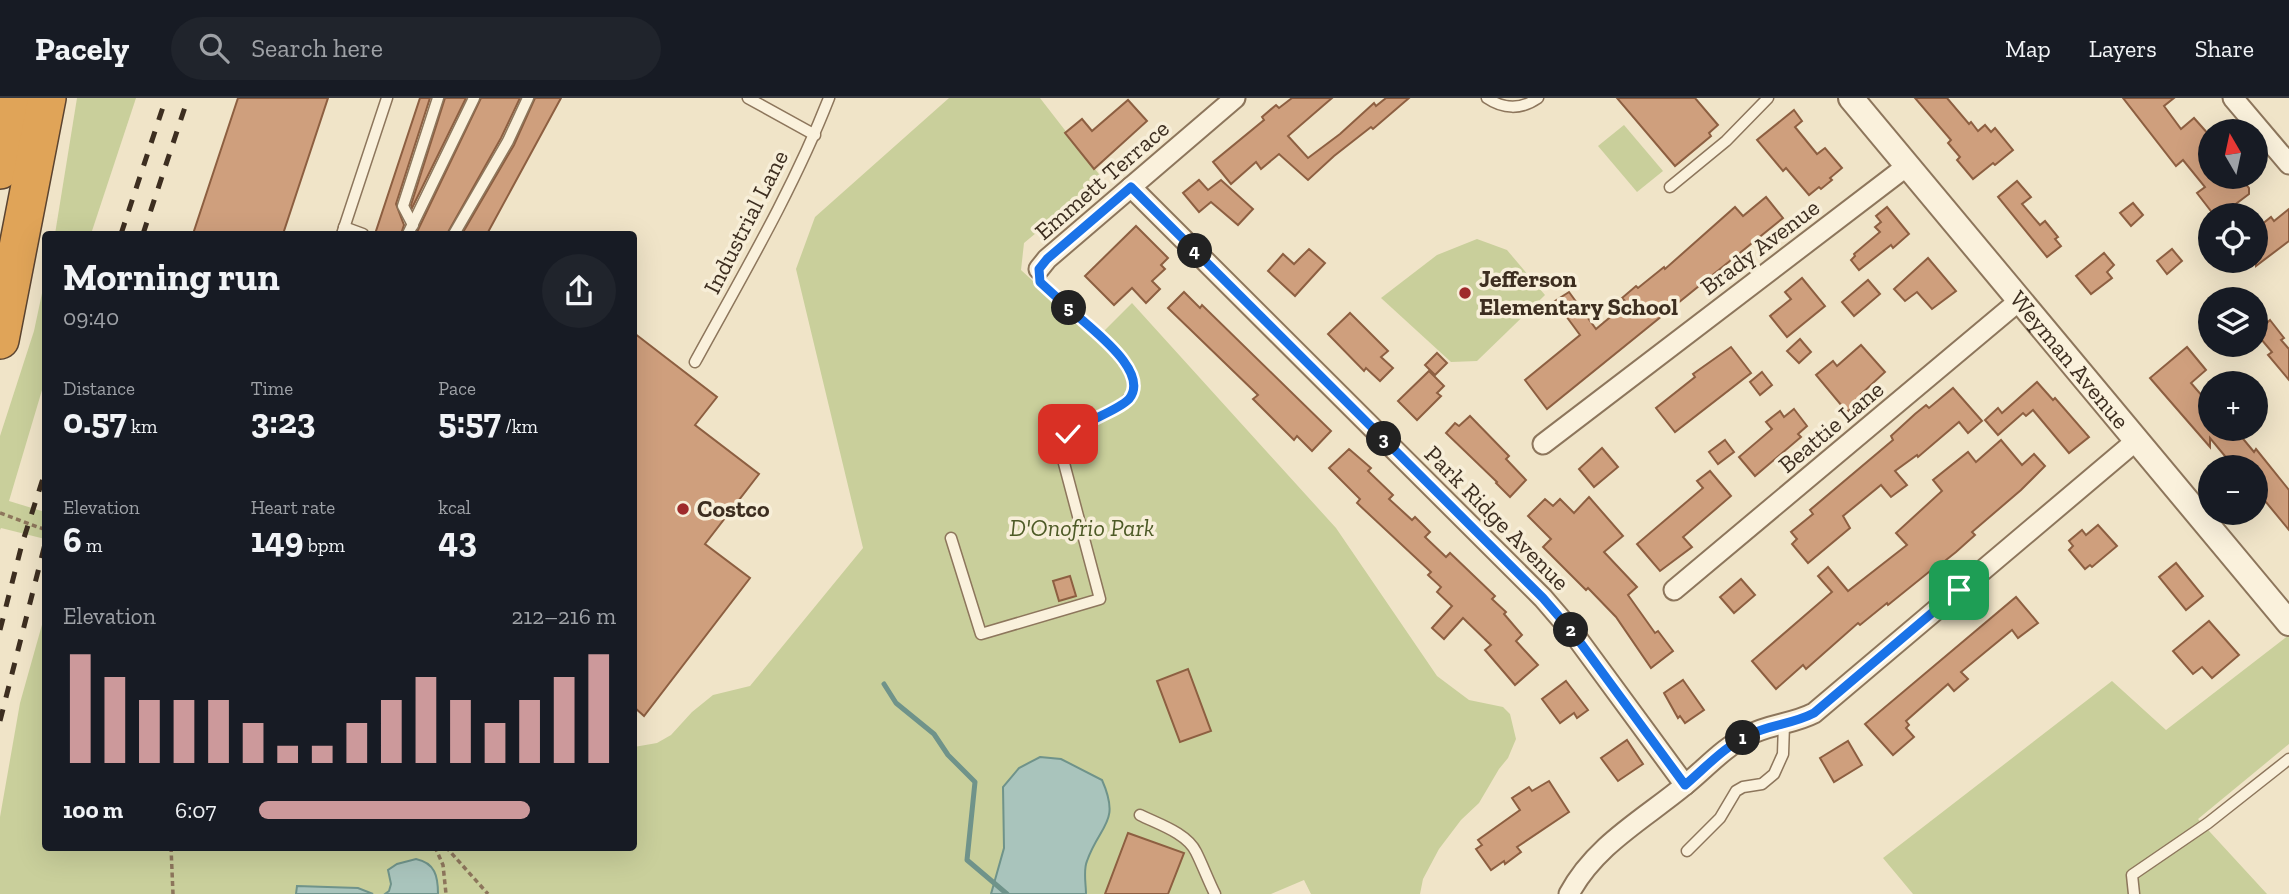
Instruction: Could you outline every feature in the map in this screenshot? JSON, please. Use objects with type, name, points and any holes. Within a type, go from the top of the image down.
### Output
[{"type":"highway","points":[[0,170],[13,98]]},
{"type":"highway","points":[[1,335],[47,98]]},
{"type":"highway","points":[[1,335],[62,98]]},
{"type":"street","name":"Emmett Terrace","points":[[1039,269],[1047,259],[1235,98]]},
{"type":"street","name":"Weyman Avenue","points":[[1851,98],[2289,623]]},
{"type":"street","points":[[2233,98],[2289,164]]},
{"type":"street","name":"Brady Avenue","points":[[1543,444],[1908,166]]},
{"type":"street","name":"Park Ridge Avenue","points":[[1131,187],[1543,598],[1574,634],[1685,785]]},
{"type":"street","name":"Beattie Lane","points":[[1674,590],[2020,300]]},
{"type":"street","points":[[1569,894],[1577,878],[1598,852],[1685,785],[1722,752],[1749,734],[1784,723],[1798,722],[1814,713],[2137,440]]},
{"type":"lane","points":[[343,231],[387,98]]},
{"type":"lane","points":[[411,230],[403,206],[438,98]]},
{"type":"lane","points":[[411,230],[474,98]]},
{"type":"lane","points":[[456,231],[508,141],[528,98]]},
{"type":"lane","points":[[748,98],[815,135]]},
{"type":"lane","name":"Industrial Lane","points":[[695,362],[815,135],[829,98]]},
{"type":"lane","points":[[1487,98],[1499,106],[1517,107],[1538,98]]},
{"type":"lane","points":[[1670,187],[1726,141],[1768,98]]},
{"type":"lane","name":"Emmett Terrace","points":[[951,538],[981,634],[1100,598],[1061,452],[1062,442],[1078,426],[1127,401],[1133,391],[1132,376],[1114,348],[1040,282],[1039,269]]},
{"type":"lane","points":[[1687,851],[1720,818],[1736,791],[1762,783],[1774,774],[1783,754],[1784,723]]},
{"type":"lane","points":[[2134,894],[2132,875],[2208,823],[2289,759]]},
{"type":"lane","points":[[1140,815],[1185,838],[1196,850],[1215,894]]},
{"type":"path","points":[[0,513],[42,529]]},
{"type":"path","points":[[171,851],[173,894]]},
{"type":"path","points":[[437,851],[443,865],[446,894]]},
{"type":"path","points":[[450,851],[488,894]]},
{"type":"green space","points":[[77,98],[136,98],[92,231],[55,231]]},
{"type":"green space","name":"D'Onofrio Park","points":[[949,98],[1040,98],[1102,178],[1024,243],[1021,270],[1096,339],[1132,303],[1336,528],[1437,676],[1469,700],[1503,707],[1510,714],[1516,739],[1508,758],[1479,803],[1461,820],[1439,849],[1423,879],[1420,894],[1311,894],[1304,880],[1271,894],[0,894],[0,817],[20,703],[42,625],[42,851],[637,851],[637,746],[657,743],[671,735],[692,712],[713,695],[750,686],[863,548],[796,269],[815,217]]},
{"type":"green space","points":[[1624,125],[1663,171],[1637,192],[1598,146]]},
{"type":"green space","points":[[1477,239],[1507,250],[1545,295],[1477,361],[1451,362],[1381,298],[1437,255]]},
{"type":"green space","points":[[42,293],[42,390],[9,501],[42,511],[42,538],[1,528],[0,530],[0,436],[34,331]]},
{"type":"green space","points":[[2289,635],[2289,744],[2198,819],[2267,894],[1913,894],[1883,858],[2112,681],[2166,730]]},
{"type":"water","points":[[1040,757],[1061,759],[1102,780],[1107,794],[1109,815],[1086,865],[1086,894],[991,894],[1004,848],[1003,787],[1019,768]]},
{"type":"water","points":[[416,859],[434,871],[438,894],[385,894],[391,884],[388,870],[397,864]]},
{"type":"water","points":[[297,886],[358,888],[373,894],[296,894]]},
{"type":"building","points":[[238,98],[328,98],[284,231],[194,231]]},
{"type":"building","points":[[420,98],[430,98],[396,204],[404,225],[402,231],[376,231]]},
{"type":"building","points":[[445,98],[466,98],[412,208],[411,205]]},
{"type":"building","points":[[481,98],[520,98],[501,138],[449,231],[417,231]]},
{"type":"building","points":[[535,98],[561,98],[489,231],[464,231],[514,145]]},
{"type":"building","points":[[1292,98],[1332,98],[1288,136],[1308,158],[1374,103],[1376,106],[1386,98],[1409,98],[1373,129],[1371,127],[1334,156],[1308,180],[1279,154],[1261,169],[1256,162],[1231,184],[1213,162],[1264,120],[1262,117],[1276,105],[1279,108]]},
{"type":"building","points":[[1617,98],[1695,98],[1718,125],[1709,133],[1711,136],[1675,166]]},
{"type":"building","points":[[1915,98],[1947,98],[1969,124],[1971,122],[1978,131],[1985,125],[1991,132],[1995,128],[2013,150],[1973,179],[1957,160],[1960,157],[1948,143],[1951,140]]},
{"type":"building","points":[[2123,98],[2174,98],[2164,106],[2181,129],[2194,118],[2198,122],[2198,178],[2183,160],[2176,166]]},
{"type":"building","points":[[1128,100],[1147,121],[1094,169],[1065,133],[1082,119],[1092,131]]},
{"type":"building","points":[[1794,110],[1802,121],[1795,127],[1817,154],[1825,148],[1842,168],[1821,189],[1819,187],[1809,195],[1786,168],[1783,171],[1757,140]]},
{"type":"building","points":[[1199,180],[1208,190],[1221,180],[1253,209],[1238,225],[1211,202],[1199,212],[1183,193]]},
{"type":"building","points":[[2017,181],[2031,197],[2022,204],[2040,225],[2045,221],[2058,237],[2055,239],[2061,246],[2047,257],[1998,197]]},
{"type":"building","points":[[2202,189],[2249,189],[2249,194],[2237,203],[2205,203],[2197,193]]},
{"type":"building","points":[[1766,197],[1783,218],[1547,409],[1525,380],[1580,335],[1555,301],[1569,292],[1596,329],[1627,303],[1622,298],[1664,267],[1665,269],[1735,207],[1743,216]]},
{"type":"building","points":[[2133,203],[2143,215],[2131,226],[2120,213]]},
{"type":"building","points":[[1887,207],[1909,234],[1859,270],[1851,260],[1854,254],[1880,232],[1875,227],[1881,222],[1876,216]]},
{"type":"building","points":[[2289,209],[2289,241],[2268,257],[2268,219],[2271,217],[2274,221]]},
{"type":"building","points":[[1136,226],[1168,258],[1161,265],[1165,269],[1152,281],[1160,289],[1146,303],[1132,288],[1114,305],[1085,276]]},
{"type":"building","points":[[1309,249],[1325,263],[1295,296],[1268,271],[1283,254],[1294,264]]},
{"type":"building","points":[[2172,249],[2182,261],[2167,274],[2157,261]]},
{"type":"building","points":[[2104,253],[2114,265],[2107,272],[2112,278],[2091,294],[2076,276]]},
{"type":"building","points":[[1928,258],[1956,291],[1932,309],[1917,292],[1905,301],[1894,289]]},
{"type":"building","points":[[1802,278],[1825,306],[1787,337],[1770,316],[1791,299],[1785,292]]},
{"type":"building","points":[[1868,280],[1880,294],[1854,316],[1842,302]]},
{"type":"building","points":[[1184,292],[1200,308],[1202,305],[1331,431],[1312,451],[1297,436],[1294,440],[1253,399],[1258,395],[1168,308]]},
{"type":"building","points":[[1350,313],[1388,351],[1381,357],[1393,368],[1380,381],[1366,368],[1364,371],[1328,334]]},
{"type":"building","points":[[2270,320],[2284,338],[2281,340],[2289,349],[2289,380],[2268,355],[2272,352],[2268,347]]},
{"type":"building","name":"Costco","points":[[637,335],[717,397],[695,425],[759,474],[705,544],[750,578],[644,716],[637,710]]},
{"type":"building","points":[[1800,339],[1811,352],[1799,363],[1787,351]]},
{"type":"building","points":[[1861,345],[1885,372],[1861,394],[1864,398],[1847,412],[1816,375],[1833,361],[1837,366]]},
{"type":"building","points":[[1731,347],[1751,373],[1675,432],[1656,408],[1695,377],[1693,374]]},
{"type":"building","points":[[2187,347],[2206,370],[2198,371],[2198,377],[2191,383],[2198,391],[2198,433],[2150,378]]},
{"type":"building","points":[[1437,353],[1447,363],[1435,375],[1425,365]]},
{"type":"building","points":[[1429,371],[1444,386],[1437,393],[1441,396],[1417,420],[1398,401]]},
{"type":"building","points":[[1762,372],[1772,385],[1760,395],[1750,382]]},
{"type":"building","points":[[2037,382],[2089,437],[2069,453],[2033,410],[2026,416],[2023,413],[1998,435],[1985,420],[1998,408],[2002,413]]},
{"type":"building","points":[[1953,388],[1982,421],[1968,433],[1959,422],[1918,457],[1917,455],[1895,471],[1907,485],[1891,497],[1881,485],[1843,516],[1850,528],[1808,563],[1792,544],[1797,539],[1791,532],[1813,514],[1810,510],[1893,440],[1891,436],[1915,414],[1926,405],[1929,408]]},
{"type":"building","points":[[1794,409],[1807,426],[1798,434],[1801,437],[1755,476],[1739,457],[1772,429],[1766,422],[1780,411],[1784,417]]},
{"type":"building","points":[[1470,416],[1509,456],[1506,459],[1526,480],[1510,497],[1446,433],[1455,423],[1459,426]]},
{"type":"building","points":[[1725,440],[1734,452],[1718,464],[1709,452]]},
{"type":"building","points":[[2001,440],[2022,465],[2034,454],[2045,466],[1972,532],[1975,535],[1956,552],[1888,605],[1887,603],[1860,625],[1858,623],[1806,669],[1803,665],[1776,689],[1752,661],[1832,592],[1818,576],[1828,567],[1848,591],[1907,545],[1896,533],[1942,491],[1933,480],[1968,452],[1976,462]]},
{"type":"building","points":[[2212,441],[2245,441],[2254,452],[2256,449],[2261,455],[2224,455]]},
{"type":"building","points":[[1602,448],[1618,467],[1594,487],[1579,469]]},
{"type":"building","points":[[1349,449],[1371,468],[1368,471],[1393,495],[1389,499],[1412,520],[1415,517],[1430,532],[1425,537],[1446,557],[1450,553],[1495,596],[1492,599],[1506,612],[1504,614],[1522,635],[1516,641],[1538,665],[1515,685],[1485,650],[1491,645],[1463,618],[1444,639],[1432,628],[1452,606],[1437,592],[1441,587],[1428,575],[1431,572],[1357,503],[1360,499],[1329,468]]},
{"type":"building","points":[[2268,464],[2289,490],[2289,530],[2268,505]]},
{"type":"building","points":[[1710,471],[1731,496],[1683,537],[1692,547],[1660,571],[1637,544],[1703,488],[1697,481]]},
{"type":"building","points":[[1589,497],[1623,536],[1604,552],[1637,587],[1628,595],[1655,633],[1658,631],[1673,651],[1651,668],[1616,617],[1543,547],[1551,539],[1528,516],[1545,499],[1553,506],[1560,499],[1574,513]]},
{"type":"building","points":[[2098,525],[2117,546],[2092,567],[2090,565],[2085,569],[2069,550],[2073,546],[2069,541],[2082,530],[2086,535]]},
{"type":"building","points":[[2176,563],[2203,596],[2186,610],[2159,577]]},
{"type":"building","points":[[1070,576],[1076,596],[1059,601],[1053,581]]},
{"type":"building","points":[[1741,579],[1755,595],[1734,613],[1720,597]]},
{"type":"building","points":[[2016,597],[2038,623],[2018,638],[2012,630],[1961,672],[1968,679],[1954,691],[1948,684],[1906,721],[1909,725],[1906,728],[1914,737],[1893,755],[1865,724]]},
{"type":"building","points":[[2209,621],[2239,655],[2212,678],[2202,667],[2193,674],[2173,651]]},
{"type":"building","points":[[1188,669],[1211,731],[1180,742],[1157,681]]},
{"type":"building","points":[[1683,680],[1704,710],[1685,723],[1680,716],[1678,718],[1664,693]]},
{"type":"building","points":[[1566,681],[1588,710],[1577,718],[1574,713],[1560,723],[1542,699]]},
{"type":"building","points":[[1627,740],[1643,764],[1618,781],[1601,758]]},
{"type":"building","points":[[1848,741],[1862,765],[1834,782],[1820,758]]},
{"type":"building","points":[[1549,781],[1569,812],[1517,847],[1521,852],[1505,864],[1504,861],[1491,870],[1476,849],[1482,845],[1478,840],[1520,810],[1512,798],[1529,787],[1532,791]]},
{"type":"building","points":[[1128,833],[1184,853],[1168,894],[1105,894]]},
{"type":"waterway","points":[[884,684],[896,703],[934,734],[948,755],[975,782],[967,860],[1007,894]]},
{"type":"railway","points":[[122,231],[166,98]]},
{"type":"railway","points":[[144,231],[188,98]]},
{"type":"railway","points":[[0,630],[22,544],[42,482]]},
{"type":"railway","points":[[0,721],[42,556]]},
{"type":"place","name":"Jefferson Elementary School","points":[[1465,293]]},
{"type":"place","name":"Costco","points":[[683,509]]},
{"type":"route","points":[[1068,434],[1078,426],[1127,401],[1133,391],[1132,376],[1114,348],[1040,282],[1039,269],[1047,259],[1131,187],[1543,598],[1574,634],[1685,785],[1722,752],[1749,734],[1780,724],[1798,722],[1814,713],[1959,590]]}]
